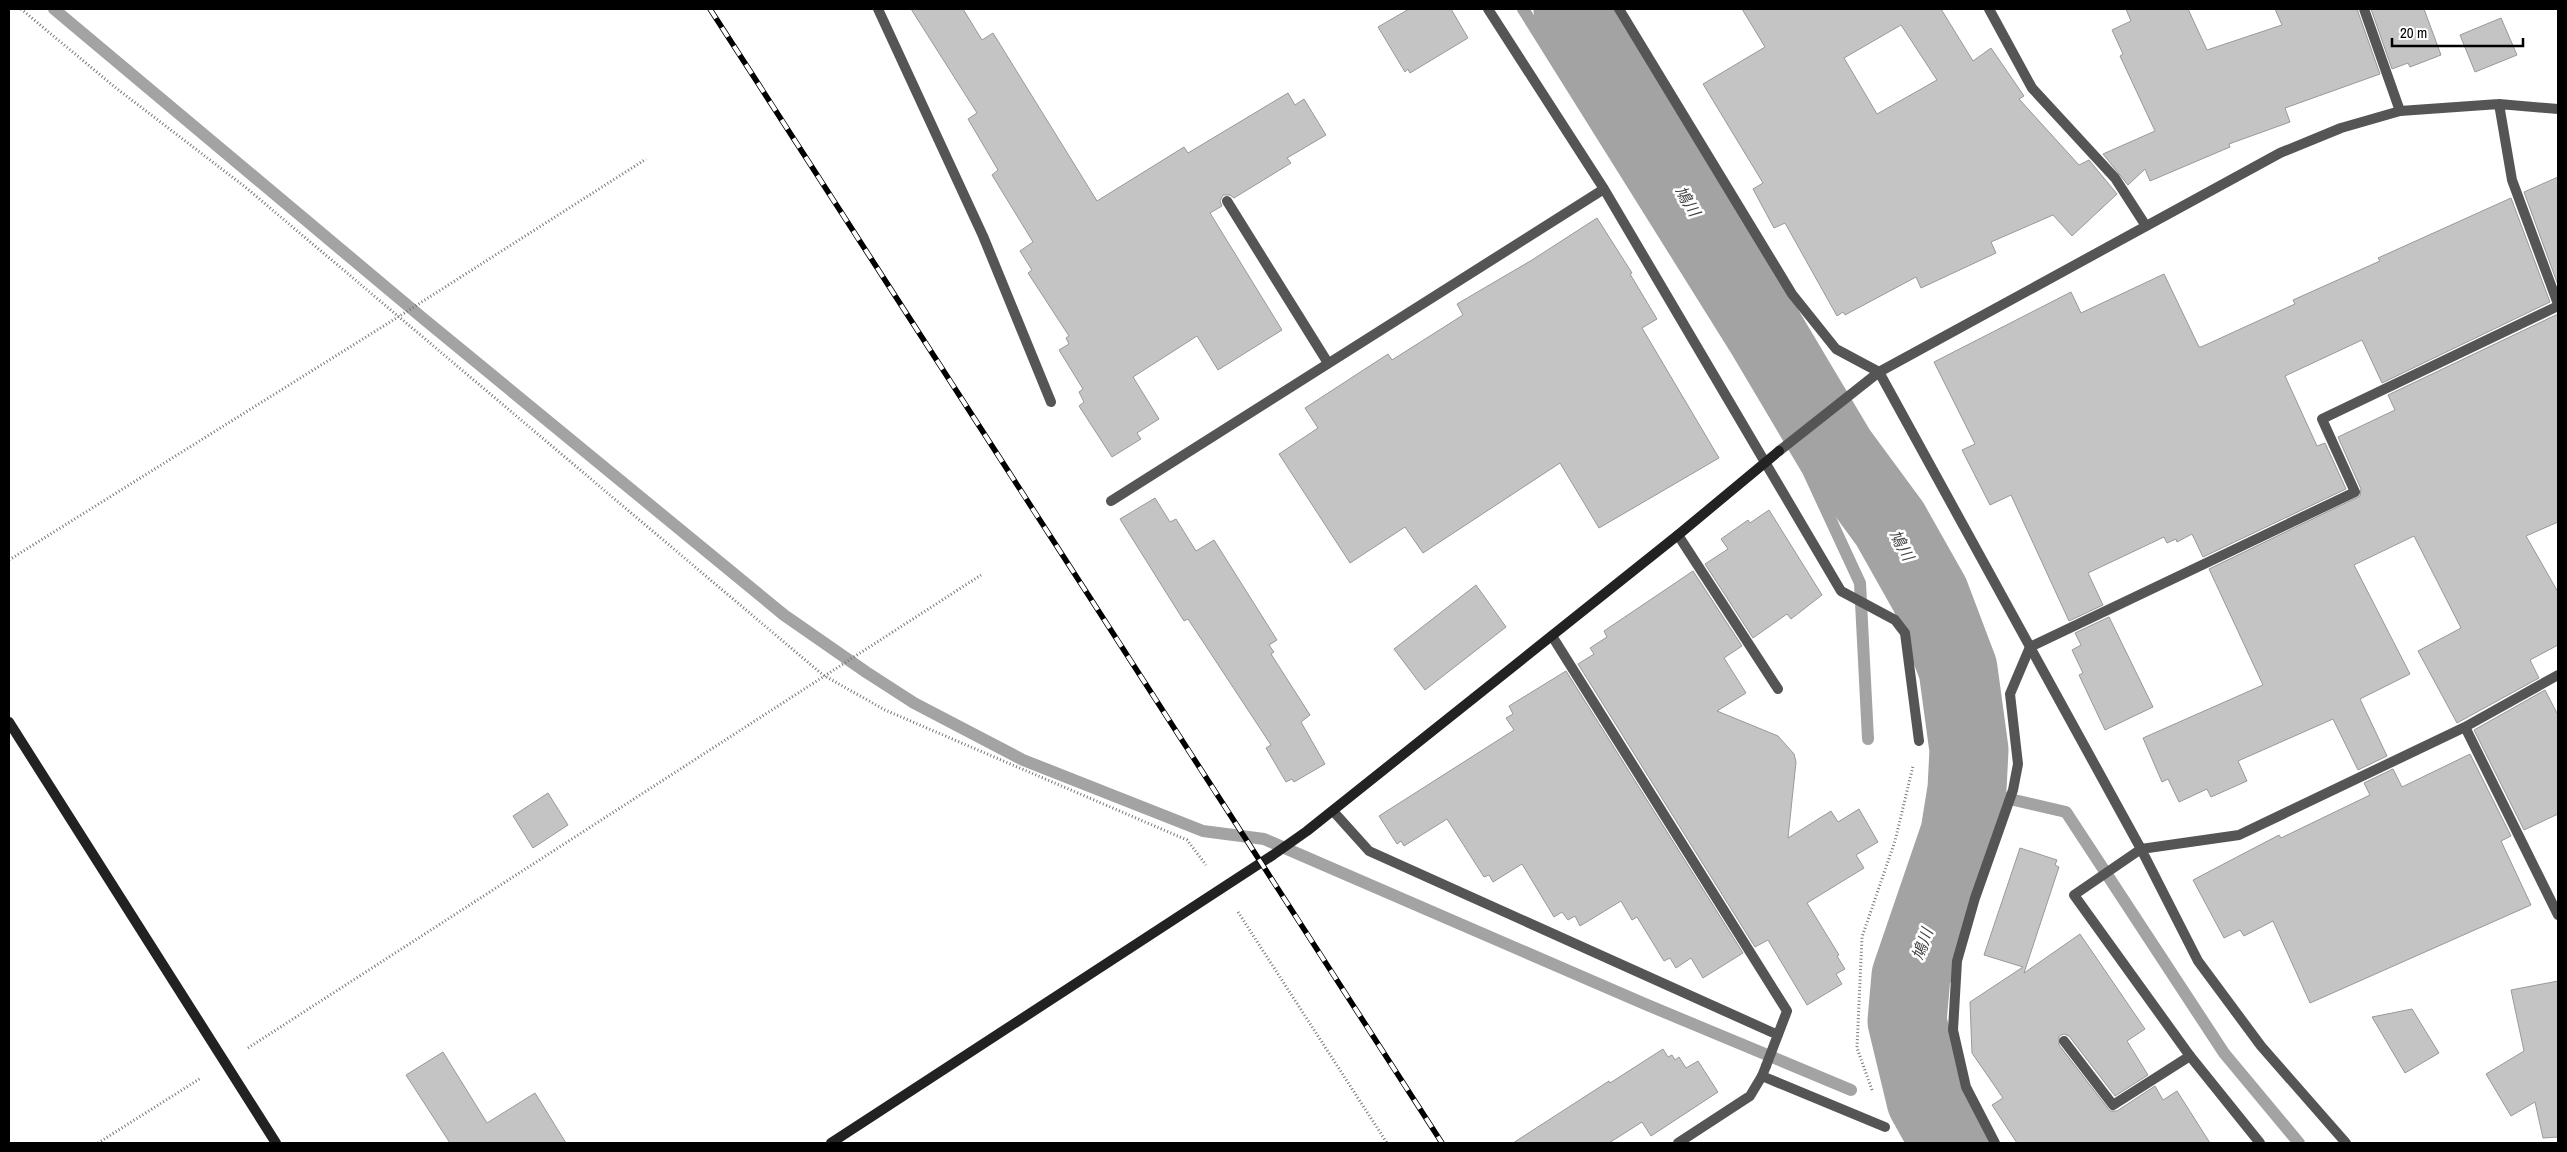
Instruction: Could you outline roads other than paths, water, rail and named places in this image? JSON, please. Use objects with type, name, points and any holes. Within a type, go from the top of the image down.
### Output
[{"type":"street","points":[[878,9],[983,236],[1051,402]]},
{"type":"street","points":[[1488,9],[1604,189],[1841,592],[1895,620],[1905,633],[1919,741]]},
{"type":"street","points":[[1619,9],[1792,294],[1836,348],[1879,372],[2141,849],[2198,960],[2261,1046],[2346,1143]]},
{"type":"street","points":[[1989,9],[2032,88],[2115,178],[2146,226]]},
{"type":"street","points":[[2364,9],[2400,111]]},
{"type":"street","points":[[1995,1143],[1966,1087],[1954,1030],[1957,961],[1975,898],[2005,819],[2013,790],[2018,764],[2010,694],[2030,647],[2355,492],[2322,418],[2558,305],[2512,180],[2499,104]]},
{"type":"street","points":[[831,1143],[1223,888],[1333,812],[1678,535],[1763,462],[1879,372],[2280,154],[2341,128],[2400,111],[2499,104],[2558,110]]},
{"type":"street","points":[[1111,501],[1604,189]]},
{"type":"street","points":[[1227,201],[1328,363]]},
{"type":"street","points":[[1678,535],[1778,689]]},
{"type":"street","points":[[1552,636],[1787,1012],[1764,1071],[1750,1096],[1678,1143]]},
{"type":"street","points":[[2260,1143],[2190,1056],[2074,895],[2141,849],[2239,835],[2465,727],[2558,675]]},
{"type":"street","points":[[9,722],[276,1143]]},
{"type":"street","points":[[2465,727],[2558,915]]},
{"type":"street","points":[[1333,812],[1369,851],[1776,1039]]},
{"type":"street","points":[[2064,1041],[2113,1105],[2190,1056]]},
{"type":"street","points":[[1764,1071],[1885,1127]]},
{"type":"waterway","points":[[54,9],[425,320],[784,615],[914,703],[1023,760],[1203,831],[1264,839],[1645,1004],[1851,1090]]},
{"type":"waterway","points":[[1523,9],[1735,348],[1808,471],[1860,583],[1868,739]]},
{"type":"waterway","name":"鳩川","points":[[1573,9],[1837,452],[1890,524],[1930,595],[1958,669],[1969,750],[1967,789],[1960,833],[1911,976],[1907,1021],[1926,1100],[1950,1143]]},
{"type":"waterway","points":[[1967,789],[2066,812],[2224,1053],[2299,1143]]},
{"type":"waterway","points":[[1906,1108],[1936,1119]]},
{"type":"railway","points":[[710,9],[1442,1143]]}]
